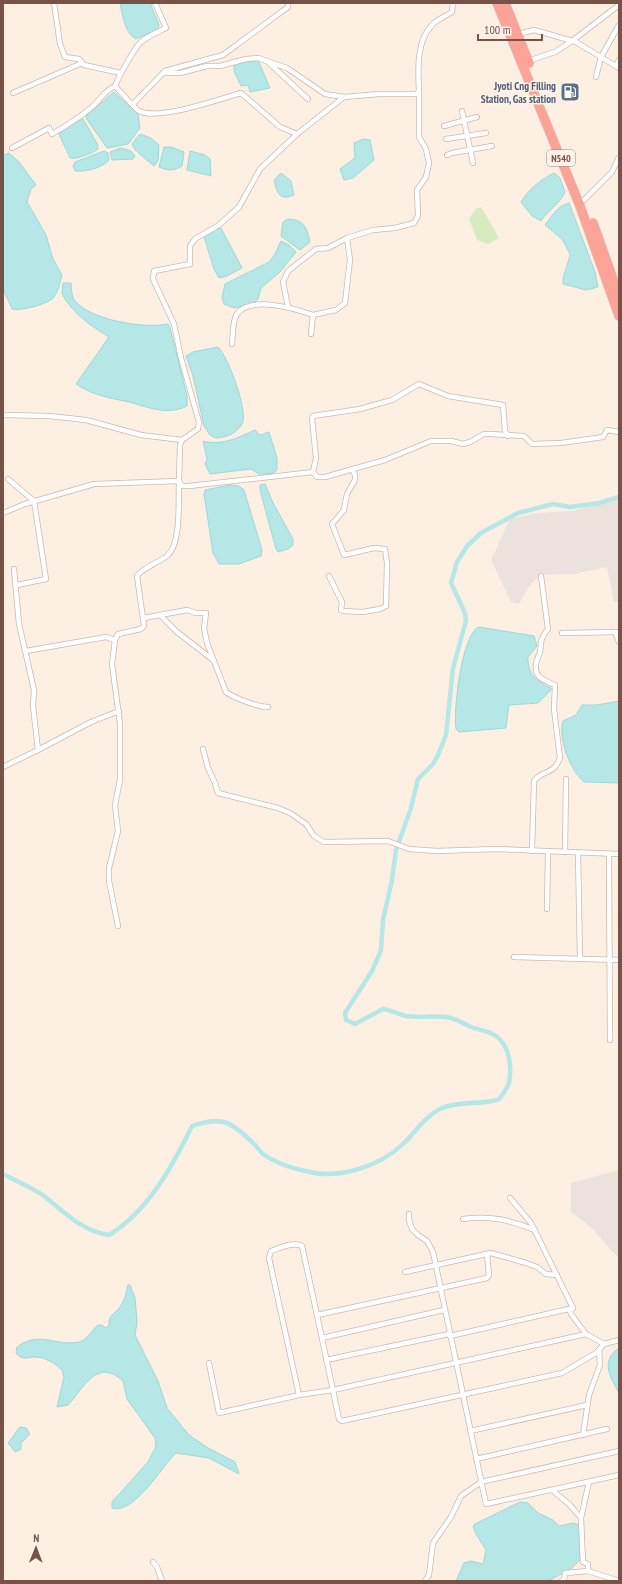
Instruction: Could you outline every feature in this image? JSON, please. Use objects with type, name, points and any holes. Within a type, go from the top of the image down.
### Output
[{"type":"highway","name":"N540","points":[[497,3],[580,206],[619,316]]},
{"type":"highway","name":"N540","points":[[505,3],[584,200],[619,296]]},
{"type":"street","points":[[54,3],[57,29],[64,56],[78,58],[84,65],[121,73]]},
{"type":"street","points":[[12,148],[49,128],[52,134],[64,127],[92,107],[107,90],[115,86],[121,73],[126,68],[140,43],[166,28],[155,3]]},
{"type":"street","points":[[133,104],[165,71],[223,55],[288,8],[288,3]]},
{"type":"street","points":[[288,307],[283,282],[288,271],[316,249],[328,248],[347,238],[373,230],[395,228],[414,223],[418,216],[417,190],[426,177],[429,163],[426,149],[419,137],[419,56],[425,36],[433,24],[452,12],[454,3]]},
{"type":"street","points":[[528,61],[555,52],[572,41],[618,5]]},
{"type":"street","points":[[596,77],[601,57],[619,26]]},
{"type":"street","points":[[518,34],[534,30],[572,41],[617,67],[619,60]]},
{"type":"street","points":[[164,73],[180,73],[207,66],[220,66],[246,59],[266,60],[287,68],[325,94],[344,97],[379,94],[416,94],[419,91]]},
{"type":"street","points":[[266,60],[308,99]]},
{"type":"street","points":[[13,93],[82,62]]},
{"type":"street","points":[[115,86],[139,111],[154,113],[183,111],[241,93],[247,96],[254,106],[280,127],[297,134]]},
{"type":"street","points":[[118,926],[109,876],[118,831],[115,805],[120,780],[119,711],[112,664],[115,640],[121,633],[142,627],[144,618],[136,576],[158,562],[172,550],[177,534],[180,445],[182,440],[198,429],[199,422],[181,358],[174,324],[154,279],[154,271],[190,264],[190,246],[195,239],[219,225],[239,208],[260,168],[297,134],[344,97]]},
{"type":"street","points":[[462,111],[473,163]]},
{"type":"street","points":[[444,126],[477,117]]},
{"type":"street","points":[[446,139],[486,132]]},
{"type":"street","points":[[447,155],[492,146]]},
{"type":"street","points":[[584,200],[612,172],[619,157]]},
{"type":"street","points":[[232,344],[236,315],[240,310],[258,304],[288,307],[313,315],[336,310],[345,303],[350,260],[347,238]]},
{"type":"street","points":[[311,334],[313,315]]},
{"type":"street","points":[[313,472],[316,458],[313,416],[360,409],[392,400],[420,384],[448,396],[503,405],[505,431],[508,436]]},
{"type":"street","points":[[3,415],[49,416],[86,420],[141,435],[182,440]]},
{"type":"street","points":[[313,472],[317,477],[325,477],[384,460],[431,441],[451,441],[463,444],[470,442],[484,434],[524,436],[533,444],[561,443],[603,437],[607,430],[619,432]]},
{"type":"street","points":[[330,576],[342,602],[341,610],[363,612],[380,609],[386,606],[387,563],[385,549],[374,548],[344,555],[332,524],[344,510],[347,494],[355,480],[355,475],[352,469]]},
{"type":"street","points":[[179,481],[182,486],[189,486],[313,472]]},
{"type":"street","points":[[8,479],[34,501],[46,579],[17,585]]},
{"type":"street","points":[[3,512],[34,501],[94,484],[179,481]]},
{"type":"street","points":[[14,569],[17,585],[19,624],[34,690],[33,706],[38,750]]},
{"type":"street","points":[[532,851],[534,781],[538,776],[552,771],[557,766],[560,758],[554,710],[555,685],[539,678],[536,672],[536,663],[540,653],[541,639],[548,629],[542,576]]},
{"type":"street","points":[[144,618],[187,610],[196,613],[206,613],[204,628],[207,642],[226,692],[231,696],[259,707],[268,707]]},
{"type":"street","points":[[160,615],[177,632],[214,660]]},
{"type":"street","points":[[562,633],[617,632],[619,642]]},
{"type":"street","points":[[26,651],[106,637],[115,640]]},
{"type":"street","points":[[3,767],[91,722],[119,711]]},
{"type":"street","points":[[203,749],[208,768],[218,793],[278,808],[290,813],[306,824],[314,836],[324,842],[388,841],[409,849],[436,851],[497,849],[619,854]]},
{"type":"street","points":[[565,852],[566,779]]},
{"type":"street","points":[[547,909],[548,851]]},
{"type":"street","points":[[578,853],[580,959]]},
{"type":"street","points":[[609,854],[610,1040]]},
{"type":"street","points":[[514,957],[619,960]]},
{"type":"street","points":[[510,1198],[531,1223],[573,1308]]},
{"type":"street","points":[[409,1214],[412,1229],[427,1241],[433,1252],[449,1335],[486,1504],[619,1475]]},
{"type":"street","points":[[463,1219],[490,1217],[512,1222],[535,1230]]},
{"type":"street","points":[[299,1395],[269,1258],[271,1251],[290,1245],[298,1244],[302,1246],[339,1419],[342,1421],[562,1373],[599,1349],[604,1344],[619,1340]]},
{"type":"street","points":[[317,1315],[487,1278],[489,1275],[488,1254]]},
{"type":"street","points":[[405,1272],[492,1254],[537,1267],[546,1274],[557,1275]]},
{"type":"street","points":[[573,1308],[570,1311],[571,1314],[586,1334],[604,1344]]},
{"type":"street","points":[[326,1360],[573,1308]]},
{"type":"street","points":[[322,1338],[444,1310]]},
{"type":"street","points":[[209,1363],[220,1414],[299,1395],[333,1390],[586,1334]]},
{"type":"street","points":[[583,1435],[587,1405],[593,1387],[593,1380],[600,1365],[599,1349]]},
{"type":"street","points":[[470,1431],[587,1405]]},
{"type":"street","points":[[476,1459],[606,1429]]},
{"type":"street","points":[[425,1581],[429,1575],[433,1543],[451,1517],[461,1496],[481,1482],[619,1451]]},
{"type":"street","points":[[588,1571],[588,1564],[583,1562],[581,1518],[589,1482]]},
{"type":"street","points":[[552,1490],[570,1504],[581,1518]]},
{"type":"street","points":[[153,1562],[157,1566],[162,1581]]},
{"type":"street","points":[[561,1581],[564,1580],[565,1572],[588,1571],[619,1581]]},
{"type":"shaded area","points":[[619,499],[619,602],[614,602],[607,567],[574,574],[540,575],[528,588],[519,604],[511,602],[491,560],[510,519],[536,513],[572,511]]},
{"type":"shaded area","points":[[619,1170],[619,1259],[590,1226],[571,1212],[571,1183]]},
{"type":"green space","points":[[481,207],[499,238],[488,244],[477,240],[469,219],[476,209]]},
{"type":"water","points":[[120,3],[150,3],[159,25],[158,29],[136,39],[126,28]]},
{"type":"water","points":[[258,60],[270,88],[250,92],[248,85],[241,86],[234,71],[234,64]]},
{"type":"water","points":[[114,92],[138,114],[140,128],[128,144],[107,148],[86,118],[87,115]]},
{"type":"water","points":[[83,119],[98,145],[98,149],[84,156],[70,158],[59,134],[60,131]]},
{"type":"water","points":[[140,134],[151,138],[159,145],[158,161],[154,166],[135,150],[132,144]]},
{"type":"water","points":[[363,139],[370,140],[374,160],[353,178],[344,180],[340,169],[355,158],[354,143]]},
{"type":"water","points":[[164,147],[171,147],[184,152],[182,166],[171,170],[159,167]]},
{"type":"water","points":[[121,148],[131,151],[135,156],[133,159],[112,160],[110,152]]},
{"type":"water","points":[[104,151],[108,153],[109,160],[106,163],[94,169],[75,171],[73,166],[75,162]]},
{"type":"water","points":[[190,151],[205,155],[210,159],[211,176],[187,170]]},
{"type":"water","points":[[9,153],[19,162],[36,185],[31,189],[27,202],[46,235],[53,259],[62,275],[57,291],[52,299],[38,305],[21,309],[12,309],[3,289],[3,155]]},
{"type":"water","points":[[281,173],[291,181],[294,195],[289,197],[282,196],[276,189],[274,180]]},
{"type":"water","points":[[554,173],[560,178],[565,192],[560,200],[541,221],[532,216],[521,202],[535,185]]},
{"type":"water","points":[[569,203],[595,272],[598,287],[586,290],[563,284],[570,254],[562,239],[545,225],[561,206]]},
{"type":"water","points":[[288,219],[298,221],[304,225],[308,232],[310,242],[300,250],[281,236],[283,222]]},
{"type":"water","points":[[221,228],[242,268],[227,276],[219,278],[214,269],[204,237],[216,229]]},
{"type":"water","points":[[281,241],[289,245],[296,252],[280,272],[261,288],[258,299],[252,304],[234,308],[224,304],[222,298],[225,284],[269,262],[275,254]]},
{"type":"water","points":[[63,283],[71,283],[72,295],[75,301],[83,308],[105,318],[132,324],[168,324],[187,396],[187,406],[180,409],[158,410],[101,396],[76,384],[109,337],[77,314],[62,294]]},
{"type":"water","points":[[218,347],[232,372],[243,409],[243,418],[242,424],[234,433],[216,438],[210,435],[204,426],[193,376],[186,356],[193,352]]},
{"type":"water","points":[[255,430],[260,435],[269,432],[277,458],[277,470],[273,473],[265,474],[259,474],[251,469],[210,474],[205,464],[207,459],[203,441],[217,443],[223,442]]},
{"type":"water","points":[[265,484],[273,503],[293,539],[293,545],[288,549],[278,552],[260,490],[260,485]]},
{"type":"water","points":[[230,485],[239,486],[244,490],[262,550],[261,556],[239,564],[219,564],[213,553],[204,494],[205,490]]},
{"type":"water","points":[[479,627],[534,636],[537,646],[528,657],[529,668],[537,680],[551,688],[551,690],[538,703],[509,705],[506,728],[459,732],[456,729],[455,720],[457,690],[463,657],[473,632]]},
{"type":"water","points":[[619,701],[619,783],[584,782],[574,770],[566,754],[562,736],[563,721],[576,715],[582,705],[597,705]]},
{"type":"water","points":[[128,1285],[130,1285],[135,1298],[137,1322],[135,1335],[158,1381],[167,1408],[189,1435],[208,1448],[235,1462],[239,1474],[209,1458],[176,1453],[138,1497],[129,1504],[120,1508],[112,1508],[112,1502],[148,1462],[156,1446],[155,1438],[127,1399],[123,1381],[114,1374],[106,1372],[98,1374],[86,1384],[68,1405],[57,1407],[64,1377],[62,1370],[45,1359],[37,1357],[24,1358],[20,1357],[16,1353],[17,1347],[25,1342],[40,1339],[71,1343],[79,1342],[87,1337],[98,1325],[102,1325],[106,1328],[109,1325],[111,1317],[123,1302]]},
{"type":"water","points":[[619,1348],[619,1393],[610,1375],[608,1364],[613,1353]]},
{"type":"water","points":[[20,1427],[26,1428],[30,1434],[21,1443],[21,1449],[15,1452],[8,1443]]},
{"type":"water","points":[[520,1502],[528,1503],[538,1513],[553,1520],[559,1526],[573,1523],[579,1525],[582,1555],[580,1560],[572,1568],[546,1581],[456,1581],[464,1563],[471,1561],[483,1564],[486,1550],[473,1526]]},
{"type":"waterway","points":[[3,1174],[44,1196],[82,1225],[91,1230],[109,1235],[136,1214],[158,1187],[192,1126],[211,1121],[225,1122],[232,1125],[262,1153],[272,1160],[300,1170],[330,1174],[357,1170],[382,1159],[403,1144],[429,1116],[440,1109],[455,1104],[488,1102],[499,1099],[509,1083],[510,1064],[504,1045],[501,1040],[493,1034],[446,1017],[406,1016],[383,1009],[355,1024],[346,1020],[345,1013],[372,971],[381,950],[383,920],[392,880],[396,850],[411,808],[418,779],[433,764],[446,735],[453,668],[466,621],[465,613],[451,583],[457,562],[467,546],[481,533],[518,513],[553,504],[570,507],[599,503],[619,497]]},
{"type":"place","name":"Jyoti Cng Filling Station, Gas station","points":[[570,92]]}]
